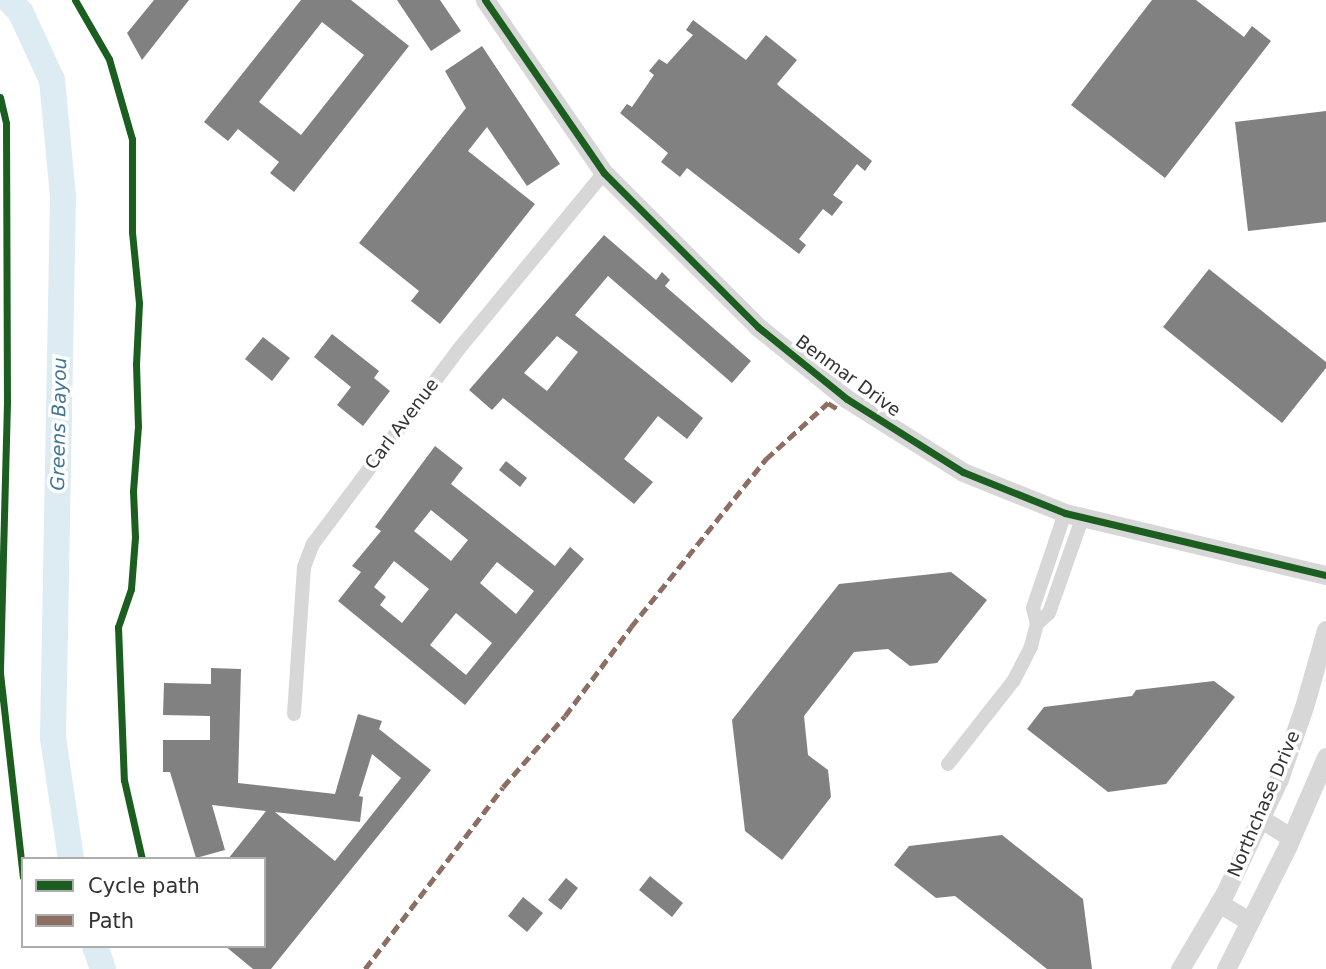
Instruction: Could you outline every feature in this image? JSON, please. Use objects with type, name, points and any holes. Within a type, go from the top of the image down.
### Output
[{"type":"street","name":"Benmar Drive","points":[[485,0],[604,173],[758,327],[847,399],[963,472],[1073,516],[1326,575]]},
{"type":"street","name":"Carl Avenue","points":[[294,714],[304,567],[313,544],[458,350],[604,173]]},
{"type":"street","points":[[948,764],[1014,680],[1031,646],[1037,624],[1049,613],[1073,516]]},
{"type":"street","name":"Northchase Drive","points":[[1180,969],[1219,903],[1279,779],[1326,630]]},
{"type":"street","name":"Northchase Drive","points":[[1226,969],[1291,837],[1326,757]]},
{"type":"street","points":[[1260,818],[1291,837]]},
{"type":"street","points":[[1219,903],[1249,921]]},
{"type":"building","points":[[154,0],[189,0],[142,60],[127,33]]},
{"type":"building","points":[[301,0],[351,0],[409,46],[294,192],[270,173],[279,162],[238,129],[228,141],[204,122]],"holes":[[[322,22],[364,55],[301,135],[259,102]]]},
{"type":"building","points":[[397,0],[440,0],[461,31],[431,51]]},
{"type":"building","points":[[1152,0],[1196,0],[1244,37],[1252,26],[1271,41],[1165,178],[1071,105]]},
{"type":"building","points":[[693,20],[746,60],[766,35],[797,60],[777,84],[872,161],[865,171],[857,164],[833,195],[843,202],[832,216],[823,209],[799,239],[806,245],[799,254],[687,168],[680,177],[661,162],[668,153],[620,113],[627,104],[632,107],[654,75],[649,71],[659,59],[667,64],[693,35],[686,30]]},
{"type":"building","points":[[482,46],[560,164],[527,186],[487,127],[468,151],[535,204],[440,324],[411,301],[419,291],[359,243],[466,108],[445,71]]},
{"type":"building","points":[[1326,111],[1326,222],[1248,231],[1235,122]]},
{"type":"building","points":[[604,235],[656,280],[662,272],[670,280],[665,286],[751,361],[732,383],[608,276],[575,315],[703,418],[687,439],[658,416],[624,459],[653,482],[634,504],[503,398],[492,410],[469,390]],"holes":[[[557,336],[578,352],[547,391],[524,373]]]},
{"type":"building","points":[[1209,269],[1326,362],[1326,368],[1282,423],[1163,327]]},
{"type":"building","points":[[332,334],[379,371],[374,378],[390,391],[363,426],[337,405],[351,387],[314,357]]},
{"type":"building","points":[[263,337],[290,358],[272,381],[245,359]]},
{"type":"building","points":[[435,446],[463,468],[451,484],[555,566],[570,547],[584,559],[465,705],[338,601],[361,572],[352,566],[381,531],[375,527]],"holes":[[[431,510],[468,540],[451,561],[414,531]],[[394,561],[429,589],[402,623],[380,605],[386,597],[374,587]],[[497,562],[534,591],[516,614],[480,583]],[[456,613],[492,643],[466,675],[430,645]]]},
{"type":"building","points":[[506,461],[527,478],[520,487],[499,470]]},
{"type":"building","points":[[951,572],[987,600],[937,663],[910,666],[888,649],[854,652],[804,716],[808,755],[828,770],[831,797],[782,860],[745,831],[732,720],[839,584]]},
{"type":"building","points":[[211,668],[241,669],[238,783],[335,794],[358,714],[382,721],[379,729],[431,770],[271,969],[253,969],[227,948],[266,948],[266,857],[230,857],[266,811],[212,805],[225,850],[196,857],[170,772],[163,772],[163,740],[210,740],[210,716],[163,715],[164,683],[211,684]],"holes":[[[372,754],[401,778],[335,861],[275,812],[360,822],[363,797],[359,796]]]},
{"type":"building","points":[[1214,681],[1235,697],[1166,784],[1108,792],[1027,729],[1044,707],[1132,696],[1136,690]]},
{"type":"building","points":[[1002,835],[1083,899],[1092,969],[1047,969],[955,896],[936,898],[894,865],[909,846]]},
{"type":"building","points":[[650,876],[683,903],[672,917],[639,890]]},
{"type":"building","points":[[566,878],[578,888],[561,910],[548,900]]},
{"type":"building","points":[[523,897],[543,913],[527,932],[508,916]]},
{"type":"waterway","name":"Greens Bayou","points":[[9,0],[21,13],[52,80],[63,197],[53,738],[71,857]]},
{"type":"waterway","name":"Greens Bayou","points":[[96,948],[103,969]]},
{"type":"marked path","points":[[365,969],[503,787],[565,716],[631,627],[766,459],[828,403],[839,410]]},
{"type":"cycle path","points":[[75,0],[109,59],[132,139],[132,232],[139,303],[136,364],[138,426],[133,491],[135,537],[131,589],[118,627],[124,780],[142,857]]},
{"type":"cycle path","points":[[485,0],[604,173],[758,327],[847,399],[963,472],[1065,513],[1326,575]]},
{"type":"cycle path","points":[[0,97],[6,123],[7,402],[0,673],[21,859]]}]
